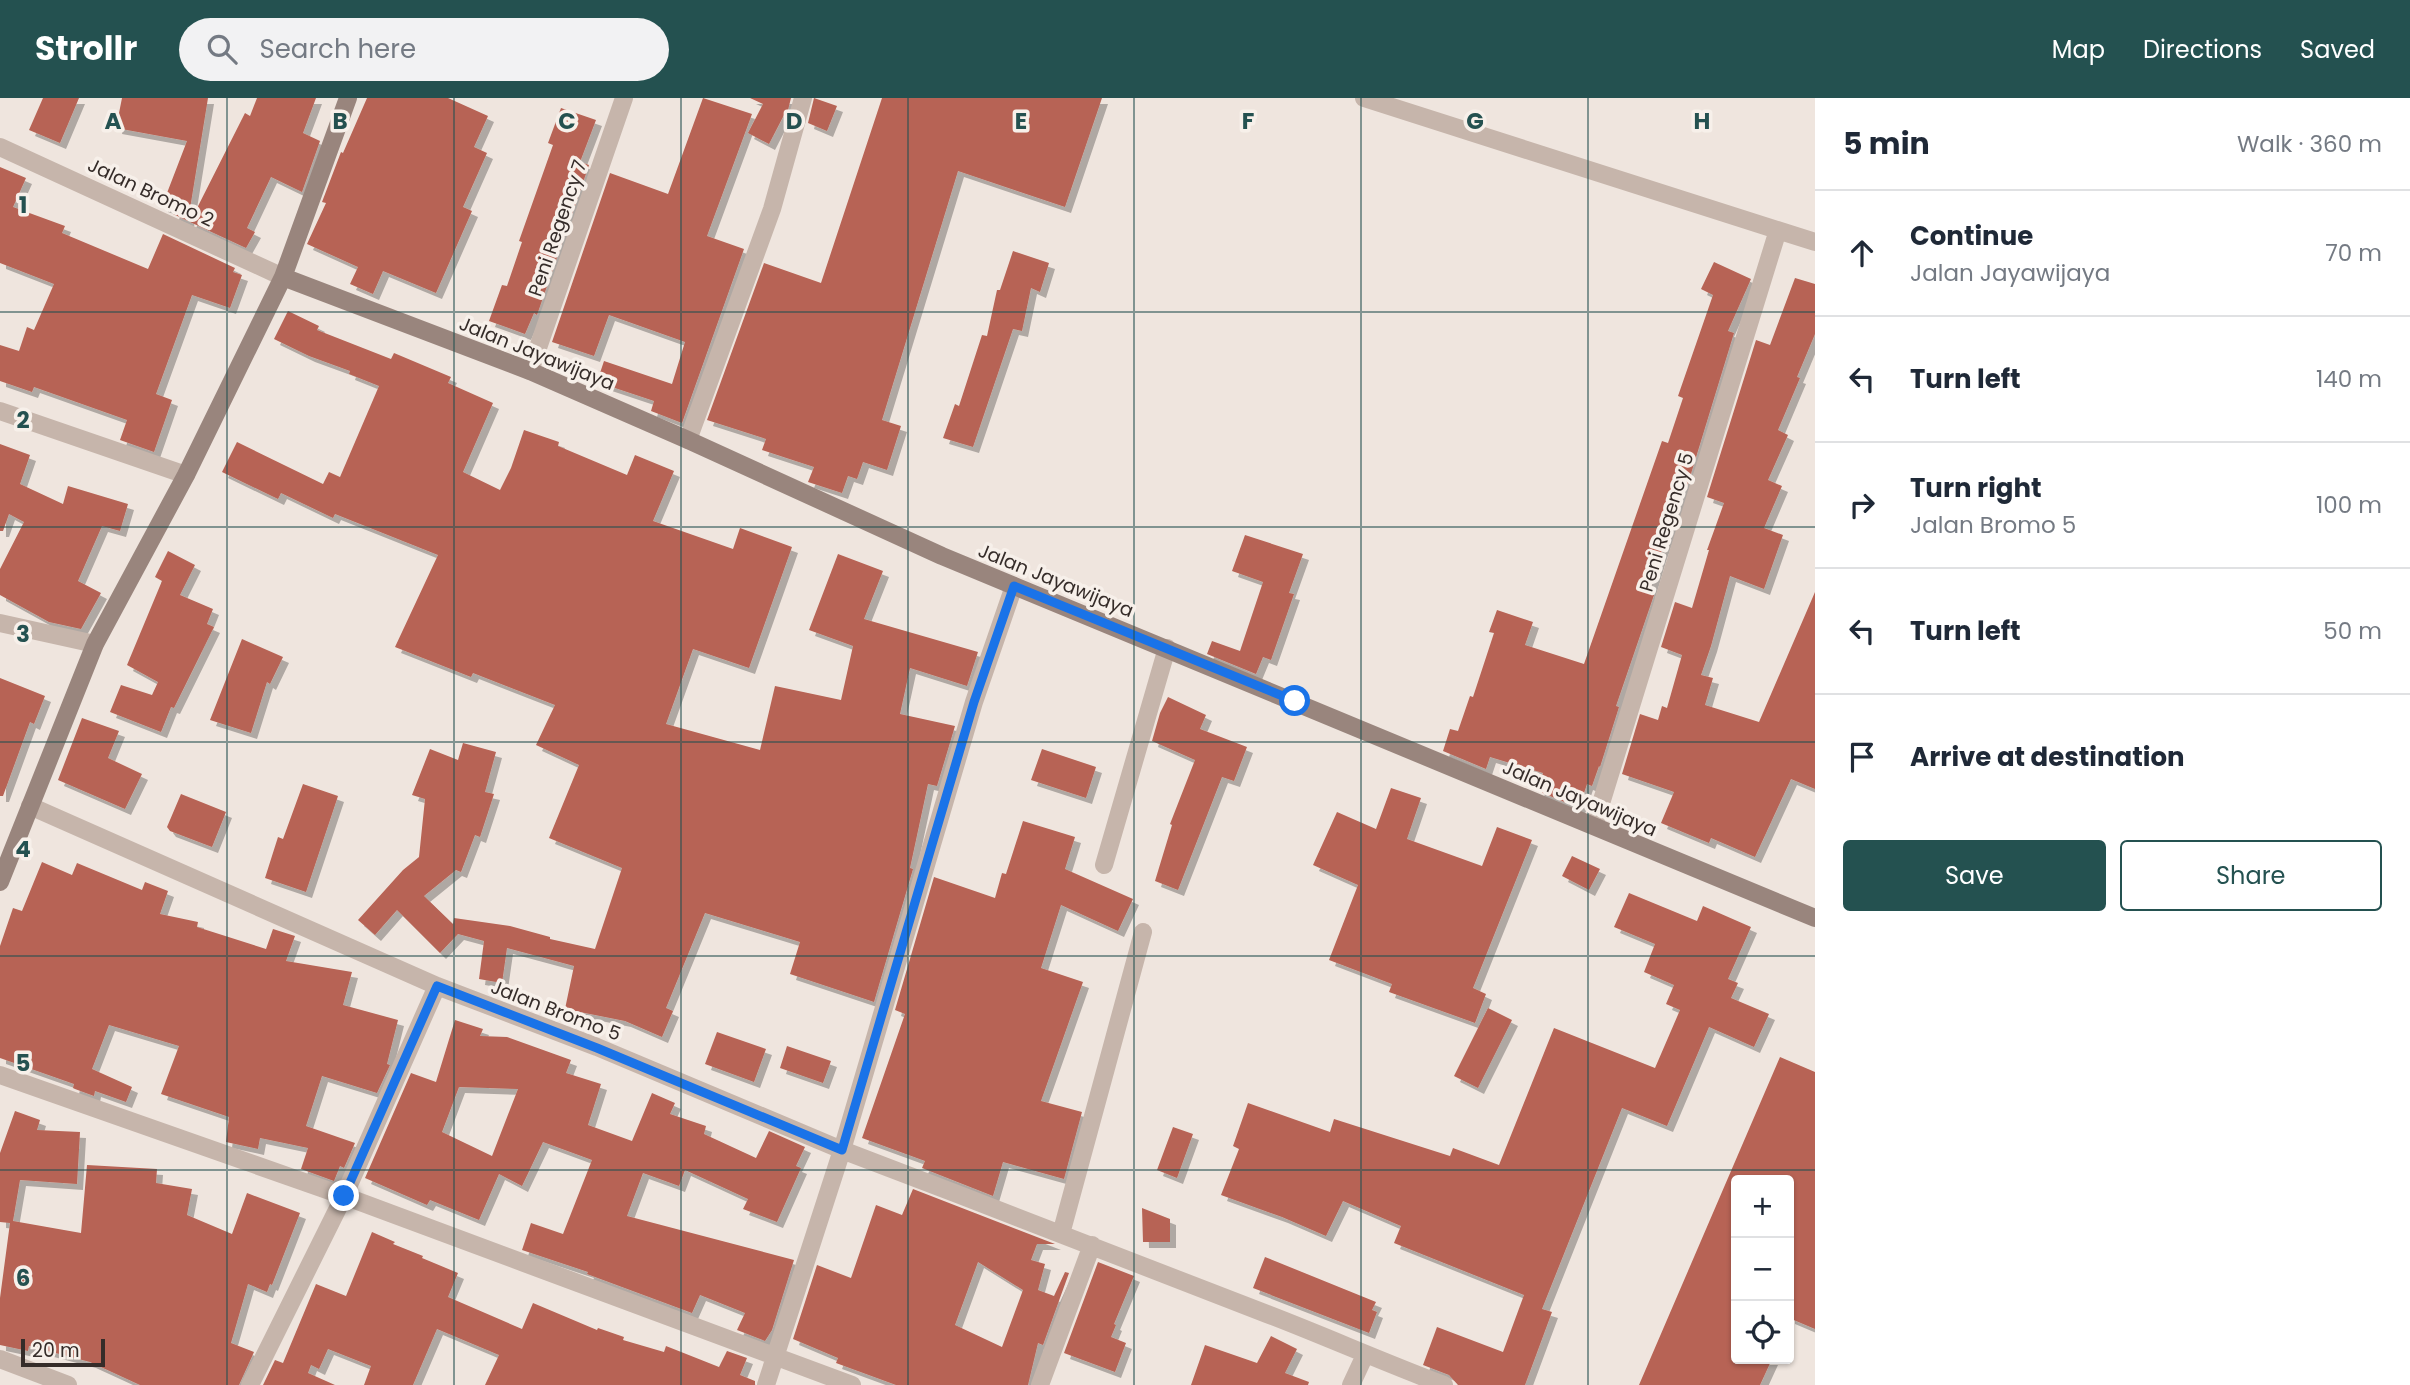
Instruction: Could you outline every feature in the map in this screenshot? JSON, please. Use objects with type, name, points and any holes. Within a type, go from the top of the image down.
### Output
[{"type":"main road","points":[[1,876],[95,644],[186,475],[284,277],[348,98]]},
{"type":"main road","name":"Jalan Jayawijaya","points":[[284,277],[530,371],[942,556],[1815,918]]},
{"type":"street","name":"Peni Regency 7","points":[[530,371],[624,98]]},
{"type":"street","points":[[688,440],[772,209],[803,98]]},
{"type":"street","points":[[1364,98],[1815,242]]},
{"type":"street","name":"Jalan Bromo 2","points":[[0,147],[284,277]]},
{"type":"street","name":"Peni Regency 5","points":[[1594,826],[1778,230]]},
{"type":"street","points":[[0,411],[186,475]]},
{"type":"street","points":[[766,1385],[842,1150],[974,702],[1014,586]]},
{"type":"street","points":[[0,623],[95,644]]},
{"type":"street","points":[[1104,865],[1167,648]]},
{"type":"street","name":"Jalan Bromo 5","points":[[30,806],[437,986],[597,1048],[842,1150],[1092,1245],[1444,1385]]},
{"type":"street","points":[[1061,1234],[1143,932]]},
{"type":"street","points":[[250,1385],[344,1196],[437,986]]},
{"type":"street","points":[[0,1075],[344,1196],[852,1385]]},
{"type":"street","points":[[1040,1385],[1092,1245]]},
{"type":"street","points":[[1351,1385],[1364,1355]]},
{"type":"street","points":[[0,1359],[68,1385]]},
{"type":"building","points":[[43,98],[79,98],[60,143],[29,130]]},
{"type":"building","points":[[122,98],[208,98],[188,221],[173,214],[174,210],[162,206],[187,141],[116,128]]},
{"type":"building","points":[[257,98],[316,98],[303,133],[320,141],[302,192],[271,177],[247,228],[255,232],[246,248],[190,222],[245,113],[250,116]]},
{"type":"building","points":[[367,98],[448,98],[488,116],[474,147],[487,153],[463,207],[472,211],[436,293],[383,271],[373,294],[350,284],[358,267],[307,244],[326,203],[322,202],[341,152],[343,153]]},
{"type":"building","points":[[703,98],[752,114],[707,236],[744,249],[682,423],[651,411],[654,401],[597,382],[604,361],[672,384],[685,342],[609,315],[594,356],[552,342],[610,173],[668,194]]},
{"type":"building","points":[[750,98],[791,98],[787,114],[785,113],[769,144],[748,133],[763,104]]},
{"type":"building","points":[[814,98],[837,106],[827,131],[808,123]]},
{"type":"building","points":[[882,98],[1102,98],[1065,207],[958,171],[882,420],[901,426],[887,470],[863,462],[857,479],[848,476],[842,493],[808,482],[814,467],[762,450],[766,439],[707,420],[764,263],[821,283]]},
{"type":"building","points":[[561,108],[596,120],[580,162],[589,165],[537,315],[534,313],[525,334],[489,321],[502,285],[507,286],[522,242],[519,241],[553,145],[548,143]]},
{"type":"building","points":[[0,167],[26,178],[13,207],[65,226],[62,233],[148,269],[163,234],[235,268],[233,272],[242,275],[230,308],[192,295],[156,394],[172,400],[154,452],[120,440],[127,420],[34,387],[32,392],[0,381],[0,345],[19,351],[27,327],[34,330],[54,284],[0,263]]},
{"type":"building","points":[[1013,251],[1049,263],[1040,292],[1031,288],[1022,331],[1013,329],[973,447],[943,438],[955,404],[959,406],[982,335],[987,336],[997,290],[1000,290]]},
{"type":"building","points":[[1714,262],[1751,279],[1728,331],[1734,333],[1686,490],[1683,489],[1660,556],[1649,593],[1654,595],[1616,706],[1619,707],[1600,767],[1592,786],[1587,784],[1579,808],[1538,791],[1543,773],[1490,757],[1486,769],[1443,751],[1450,729],[1458,731],[1470,696],[1473,697],[1494,633],[1489,632],[1497,610],[1533,622],[1525,645],[1584,664],[1662,441],[1668,443],[1683,398],[1678,396],[1713,295],[1701,289]]},
{"type":"building","points":[[1795,278],[1815,284],[1815,334],[1778,430],[1788,435],[1768,480],[1782,486],[1764,528],[1783,535],[1764,589],[1730,576],[1701,675],[1713,678],[1705,705],[1759,722],[1815,592],[1815,789],[1791,779],[1755,857],[1711,838],[1709,843],[1661,823],[1674,792],[1622,774],[1640,714],[1658,720],[1662,706],[1667,708],[1682,655],[1661,647],[1675,602],[1692,608],[1707,550],[1724,503],[1707,497],[1756,340],[1770,345]]},
{"type":"building","points":[[288,311],[319,326],[317,330],[391,359],[394,353],[451,377],[448,383],[493,403],[463,472],[500,490],[524,430],[559,442],[558,446],[627,475],[635,455],[674,471],[653,521],[733,549],[740,528],[792,547],[749,668],[693,649],[666,724],[760,750],[775,686],[841,700],[853,646],[809,630],[838,554],[883,571],[864,619],[978,652],[967,686],[910,668],[900,714],[955,726],[937,786],[928,784],[910,868],[913,869],[874,1002],[790,974],[800,942],[705,913],[666,1008],[673,1011],[662,1037],[625,1021],[565,1009],[574,966],[507,948],[502,983],[479,979],[484,941],[458,934],[440,953],[397,910],[375,935],[358,920],[403,870],[419,857],[425,799],[412,795],[430,749],[458,760],[463,743],[496,752],[485,792],[494,794],[480,837],[475,835],[461,872],[456,870],[424,896],[453,924],[454,918],[510,926],[550,939],[595,949],[622,868],[549,838],[579,765],[536,745],[555,705],[473,673],[471,677],[395,647],[438,555],[335,514],[333,518],[281,493],[278,499],[222,472],[237,442],[323,484],[329,472],[340,477],[379,386],[274,339]]},
{"type":"building","points":[[0,444],[30,455],[20,484],[63,504],[68,486],[128,504],[120,531],[102,526],[78,581],[101,593],[81,629],[49,622],[0,595],[0,569],[24,522],[9,514],[3,531],[0,531]]},
{"type":"building","points":[[1245,535],[1303,554],[1289,593],[1294,594],[1271,660],[1263,657],[1256,674],[1207,654],[1212,641],[1240,651],[1263,582],[1232,571]]},
{"type":"building","points":[[168,551],[195,565],[180,595],[213,609],[207,624],[214,627],[174,708],[171,707],[161,732],[110,712],[121,685],[152,695],[158,682],[127,665],[162,581],[155,577]]},
{"type":"building","points":[[242,639],[283,657],[270,684],[267,682],[251,733],[210,720]]},
{"type":"building","points":[[0,678],[45,696],[34,724],[30,722],[3,796],[0,796]]},
{"type":"building","points":[[1168,697],[1206,715],[1200,729],[1247,747],[1234,781],[1222,777],[1178,890],[1155,881],[1172,825],[1170,824],[1195,760],[1152,741]]},
{"type":"building","points":[[82,718],[119,731],[108,758],[142,774],[125,809],[58,780]]},
{"type":"building","points":[[1042,749],[1096,767],[1086,798],[1031,780]]},
{"type":"building","points":[[303,784],[338,796],[306,892],[265,878],[278,837],[283,839]]},
{"type":"building","points":[[1391,788],[1421,798],[1407,839],[1482,866],[1497,827],[1532,840],[1473,988],[1486,994],[1475,1023],[1389,992],[1392,984],[1329,960],[1358,885],[1313,865],[1337,812],[1376,829]]},
{"type":"building","points":[[181,794],[226,812],[212,847],[170,831],[167,827]]},
{"type":"building","points":[[1023,821],[1075,837],[1065,869],[1133,899],[1118,931],[1061,905],[1041,968],[1083,982],[1041,1101],[1082,1112],[1064,1179],[1003,1162],[993,1196],[922,1168],[925,1161],[862,1138],[905,1014],[895,1010],[934,877],[995,898],[1002,873],[1006,874]]},
{"type":"building","points":[[1572,856],[1600,869],[1589,890],[1562,876]]},
{"type":"building","points":[[42,862],[72,875],[77,863],[142,890],[145,882],[168,891],[160,914],[198,922],[197,927],[266,949],[273,929],[295,936],[286,961],[352,972],[343,1005],[398,1020],[387,1064],[390,1065],[377,1093],[322,1076],[306,1126],[355,1143],[344,1168],[340,1166],[334,1181],[301,1169],[308,1148],[260,1138],[258,1149],[226,1142],[229,1117],[161,1094],[179,1046],[109,1025],[92,1069],[132,1087],[126,1102],[95,1091],[94,1096],[73,1088],[74,1084],[0,1058],[0,946],[13,908],[22,911]]},
{"type":"building","points":[[1629,893],[1697,921],[1703,906],[1751,927],[1728,979],[1738,983],[1731,998],[1769,1014],[1754,1047],[1709,1027],[1667,1126],[1622,1108],[1542,1309],[1552,1312],[1525,1385],[1458,1385],[1449,1375],[1423,1365],[1437,1327],[1503,1352],[1524,1295],[1394,1243],[1401,1226],[1343,1201],[1326,1236],[1221,1195],[1239,1149],[1233,1146],[1248,1103],[1330,1132],[1334,1119],[1450,1156],[1453,1148],[1499,1165],[1554,1028],[1655,1068],[1680,1010],[1666,1004],[1674,985],[1644,972],[1655,944],[1614,927]]},
{"type":"building","points":[[1488,1008],[1512,1020],[1478,1088],[1454,1076]]},
{"type":"building","points":[[455,1020],[483,1029],[480,1036],[507,1037],[571,1060],[566,1073],[601,1084],[588,1125],[632,1141],[652,1093],[675,1103],[670,1114],[706,1126],[704,1134],[756,1158],[769,1131],[805,1147],[796,1166],[801,1168],[777,1222],[743,1209],[748,1199],[685,1170],[679,1186],[643,1173],[627,1216],[794,1260],[772,1330],[765,1341],[737,1330],[745,1313],[700,1295],[692,1313],[587,1274],[588,1272],[522,1250],[531,1223],[563,1234],[592,1160],[543,1142],[522,1186],[499,1174],[479,1220],[430,1200],[427,1205],[365,1178],[411,1073],[436,1082]],"holes":[[[459,1087],[518,1089],[492,1156],[442,1132]]]},
{"type":"building","points":[[717,1032],[766,1049],[754,1082],[705,1064]]},
{"type":"building","points":[[787,1046],[831,1061],[823,1083],[780,1068]]},
{"type":"building","points":[[1780,1057],[1815,1072],[1815,1329],[1794,1320],[1794,1175],[1731,1175],[1731,1364],[1770,1364],[1760,1385],[1639,1385]]},
{"type":"building","points":[[15,1111],[40,1120],[37,1130],[80,1132],[77,1184],[20,1180],[13,1221],[81,1233],[87,1165],[157,1169],[156,1183],[192,1189],[187,1215],[232,1234],[247,1193],[300,1213],[267,1292],[248,1284],[231,1343],[254,1352],[239,1385],[140,1385],[90,1362],[29,1346],[28,1351],[0,1345],[0,1298],[10,1223],[0,1222],[0,1153]]},
{"type":"building","points":[[1173,1127],[1193,1134],[1177,1178],[1157,1170]]},
{"type":"building","points":[[913,1189],[1055,1244],[1037,1244],[1031,1260],[1045,1264],[1038,1290],[1054,1296],[1065,1272],[1069,1273],[1043,1345],[1038,1343],[1028,1385],[896,1385],[836,1363],[838,1358],[793,1339],[817,1265],[851,1278],[876,1205],[902,1215]],"holes":[[[978,1262],[1023,1290],[1002,1347],[955,1325]]]},
{"type":"building","points":[[1142,1208],[1170,1219],[1170,1242],[1143,1242]]},
{"type":"building","points":[[372,1232],[458,1273],[448,1297],[522,1329],[533,1303],[597,1330],[598,1328],[624,1337],[623,1340],[664,1352],[666,1346],[719,1367],[727,1351],[747,1358],[740,1375],[755,1381],[755,1385],[485,1385],[499,1355],[437,1329],[413,1385],[364,1385],[371,1366],[328,1349],[319,1369],[311,1365],[308,1373],[335,1385],[263,1385],[275,1360],[283,1363],[316,1284],[346,1296]]},
{"type":"building","points":[[1265,1257],[1376,1302],[1372,1310],[1377,1312],[1369,1333],[1253,1288]]},
{"type":"building","points":[[1098,1262],[1134,1276],[1111,1337],[1126,1343],[1115,1372],[1064,1353]]},
{"type":"building","points":[[1271,1336],[1297,1349],[1285,1373],[1309,1382],[1308,1385],[1191,1385],[1205,1345],[1257,1363]]},
{"type":"route","points":[[344,1196],[437,986],[597,1048],[842,1150],[974,702],[1014,586],[1295,701]]}]
